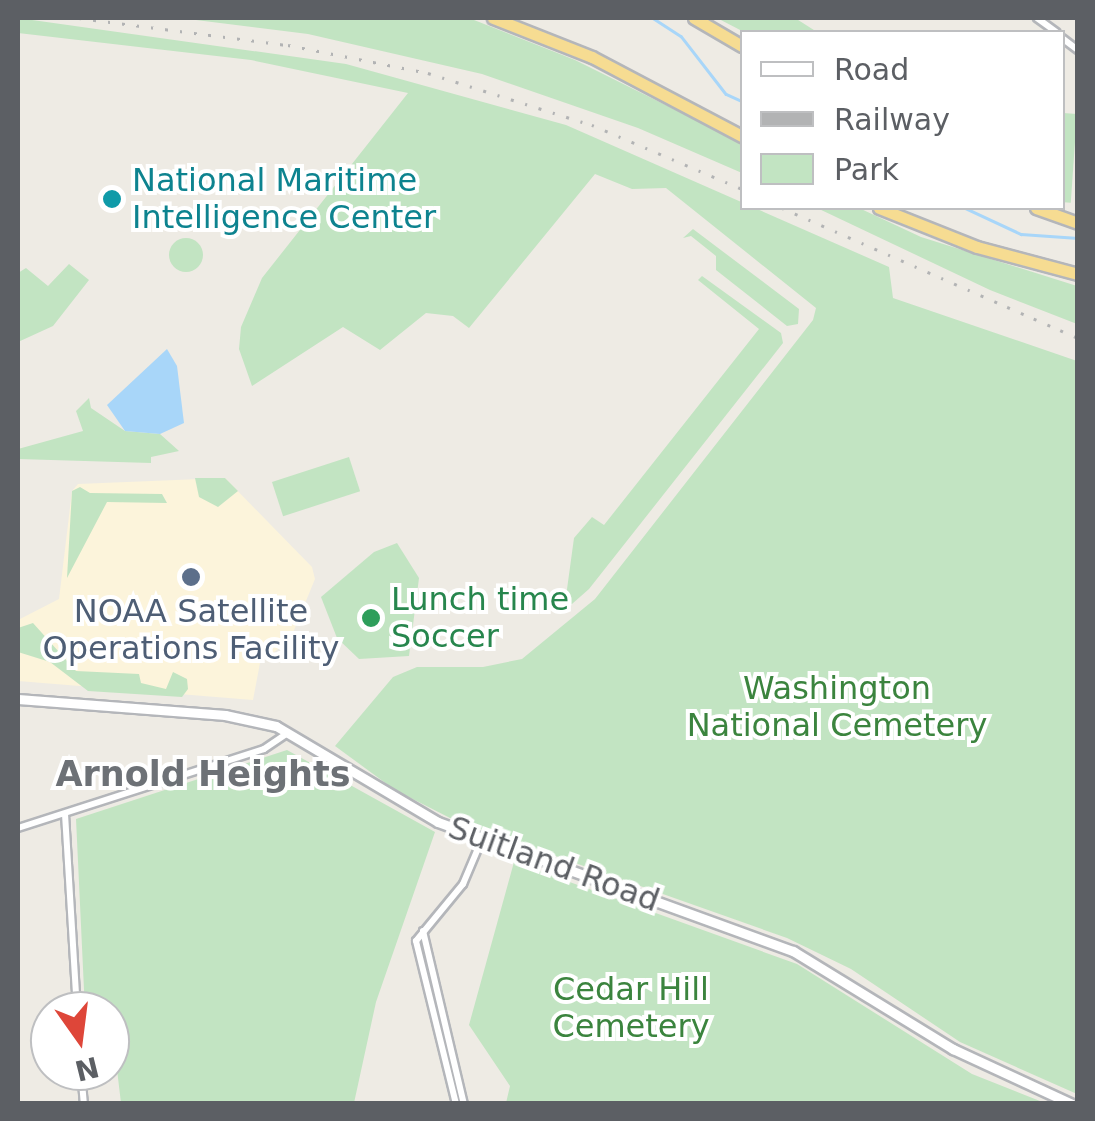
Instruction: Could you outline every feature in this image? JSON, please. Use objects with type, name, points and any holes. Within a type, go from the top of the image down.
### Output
[{"type":"highway","points":[[493,18],[592,57],[740,135]]},
{"type":"highway","points":[[694,18],[740,45]]},
{"type":"highway","points":[[884,210],[977,246],[1078,274]]},
{"type":"highway","points":[[1042,210],[1078,223]]},
{"type":"main road","name":"Suitland Road","points":[[18,700],[237,716],[289,732],[407,807],[482,839],[794,951],[953,1049],[1072,1104]]},
{"type":"street","points":[[18,828],[264,750],[289,732]]},
{"type":"street","points":[[65,814],[75,991]]},
{"type":"street","points":[[456,1104],[416,941],[463,884],[482,839]]},
{"type":"street","points":[[422,930],[464,1104]]},
{"type":"shaded area","name":"NOAA Satellite Operations Facility","points":[[225,478],[312,567],[315,579],[290,640],[260,663],[253,700],[18,681],[18,620],[59,599],[72,491],[78,484]]},
{"type":"green space","name":"Washington National Cemetery","points":[[18,18],[346,64],[566,125],[740,201],[740,210],[759,210],[889,267],[893,298],[1077,361],[1077,1094],[960,1042],[851,969],[787,938],[454,820],[395,790],[335,746],[393,677],[417,667],[483,667],[522,659],[595,599],[813,320],[816,308],[666,188],[632,189],[595,174],[469,328],[453,316],[426,313],[380,350],[343,327],[252,386],[239,349],[241,327],[262,278],[408,93],[251,60],[18,33]]},
{"type":"green space","points":[[180,18],[469,18],[575,60],[740,142],[740,172],[638,128],[482,74],[308,34]]},
{"type":"green space","points":[[717,18],[795,18],[814,30],[740,30]]},
{"type":"green space","points":[[1065,113],[1077,114],[1071,203],[1065,202]]},
{"type":"green space","points":[[821,210],[863,210],[921,237],[1077,286],[1077,324],[990,290]]},
{"type":"green space","points":[[693,229],[799,309],[798,324],[787,326],[716,270],[716,256],[691,236],[683,238]]},
{"type":"green space","points":[[186,238],[198,243],[203,255],[198,267],[186,272],[174,267],[169,255],[174,243]]},
{"type":"green space","points":[[69,264],[89,280],[53,326],[18,342],[18,273],[26,268],[48,286]]},
{"type":"green space","points":[[702,276],[781,333],[783,343],[589,589],[564,611],[574,538],[592,517],[604,525],[759,329],[698,280]]},
{"type":"green space","points":[[89,398],[91,408],[125,431],[160,434],[179,451],[151,457],[151,463],[18,459],[18,449],[83,431],[76,411]]},
{"type":"green space","points":[[349,457],[360,491],[283,516],[272,482]]},
{"type":"green space","points":[[195,478],[225,478],[238,491],[218,507],[199,497]]},
{"type":"green space","points":[[80,487],[90,493],[162,494],[167,503],[107,502],[67,578],[72,491]]},
{"type":"green space","name":"Lunch time Soccer","points":[[397,543],[419,578],[409,656],[359,659],[337,638],[321,597],[374,552]]},
{"type":"green space","points":[[33,623],[76,671],[139,674],[141,683],[166,689],[173,672],[187,679],[188,689],[182,697],[88,691],[50,662],[18,652],[18,628]]},
{"type":"green space","points":[[287,750],[435,832],[376,1002],[354,1103],[121,1103],[120,1091],[130,1091],[130,991],[84,991],[76,819]]},
{"type":"green space","name":"Cedar Hill Cemetery","points":[[514,862],[797,964],[972,1074],[1045,1103],[506,1103],[510,1086],[469,1025]]},
{"type":"water","points":[[167,349],[177,366],[184,423],[160,434],[125,431],[107,405]]},
{"type":"waterway","points":[[653,18],[681,36],[726,94],[740,100]]},
{"type":"waterway","points":[[969,210],[1021,234],[1078,238]]},
{"type":"railway","points":[[79,18],[288,45],[428,73],[592,125],[740,188]]},
{"type":"railway","points":[[787,210],[1078,338]]},
{"type":"place","name":"National Maritime Intelligence Center","points":[[112,199]]},
{"type":"place","name":"NOAA Satellite Operations Facility","points":[[191,577]]},
{"type":"place","name":"Lunch time Soccer","points":[[371,618]]},
{"type":"district","name":"Arnold Heights","points":[[203,774]]}]
